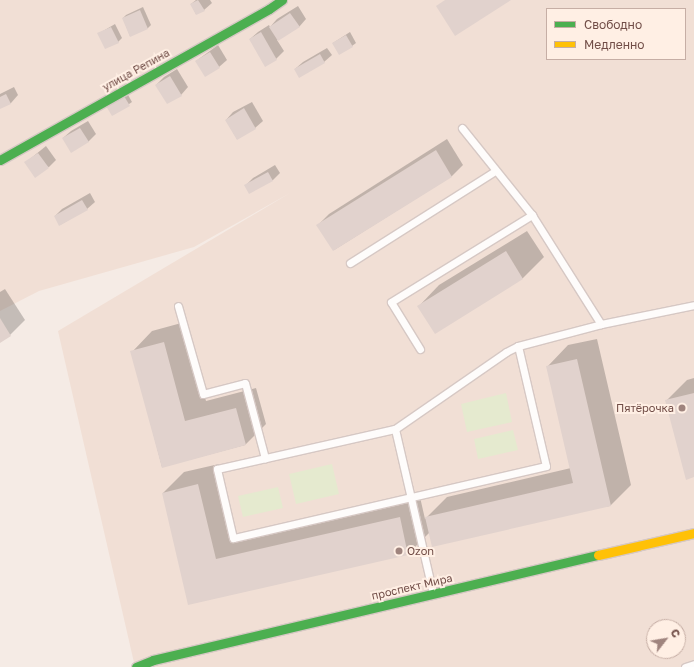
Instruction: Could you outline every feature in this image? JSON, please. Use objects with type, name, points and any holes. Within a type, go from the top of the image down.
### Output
[{"type":"street","name":"улица Репина","points":[[0,160],[269,9],[282,0]]},
{"type":"street","name":"проспект Мира","points":[[136,667],[153,660],[694,533]]},
{"type":"lane","points":[[462,128],[495,171],[532,215],[600,324]]},
{"type":"lane","points":[[350,263],[495,171]]},
{"type":"lane","points":[[420,349],[391,302],[532,215]]},
{"type":"lane","points":[[518,346],[546,466],[233,538],[217,469],[395,429],[506,352],[518,346],[600,324],[694,305]]},
{"type":"lane","points":[[178,306],[203,394],[245,383],[265,458]]},
{"type":"lane","points":[[395,429],[433,594]]},
{"type":"lane","points":[[685,667],[694,664]]},
{"type":"shaded area","points":[[0,0],[694,0],[694,667],[135,667],[58,331],[290,193],[194,247],[39,291],[0,311]]},
{"type":"green space","points":[[506,393],[512,422],[467,432],[461,404]]},
{"type":"green space","points":[[513,430],[518,450],[478,459],[474,439]]},
{"type":"green space","points":[[332,464],[339,494],[296,504],[289,474]]},
{"type":"green space","points":[[278,487],[283,508],[243,517],[238,496]]},
{"type":"building","points":[[198,0],[205,11],[196,15],[190,4]]},
{"type":"building","points":[[445,0],[511,0],[455,36],[436,6]]},
{"type":"building","points":[[140,10],[148,29],[130,37],[122,18]]},
{"type":"building","points":[[290,13],[300,27],[278,41],[269,27]]},
{"type":"building","points":[[111,27],[119,43],[105,49],[97,33]]},
{"type":"building","points":[[261,32],[277,60],[265,67],[249,39]]},
{"type":"building","points":[[346,35],[353,47],[339,55],[332,43]]},
{"type":"building","points":[[210,52],[220,68],[205,77],[195,61]]},
{"type":"building","points":[[320,54],[325,63],[299,78],[294,69]]},
{"type":"building","points":[[170,76],[182,96],[167,104],[155,85]]},
{"type":"building","points":[[6,94],[11,104],[0,109],[0,97]]},
{"type":"building","points":[[124,96],[130,106],[112,116],[106,106]]},
{"type":"building","points":[[244,108],[256,129],[237,140],[225,120]]},
{"type":"building","points":[[80,128],[89,142],[71,153],[62,138]]},
{"type":"building","points":[[436,150],[452,177],[333,251],[316,225]]},
{"type":"building","points":[[38,153],[49,168],[35,178],[24,162]]},
{"type":"building","points":[[268,172],[273,181],[249,194],[244,185]]},
{"type":"building","points":[[82,200],[88,210],[59,226],[54,216]]},
{"type":"building","points":[[506,251],[523,279],[435,334],[417,306]]},
{"type":"building","points":[[0,318],[11,336],[0,343]]},
{"type":"building","points":[[164,342],[185,421],[236,408],[246,445],[162,468],[130,351]]},
{"type":"building","points":[[577,359],[611,506],[432,547],[425,517],[573,483],[546,366]]},
{"type":"building","points":[[694,393],[694,477],[686,480],[665,400]]},
{"type":"building","points":[[198,484],[216,559],[400,517],[408,555],[188,605],[162,493]]},
{"type":"traffic: fast","points":[[0,160],[269,9],[282,0]]},
{"type":"traffic: fast","points":[[136,667],[153,660],[598,555]]},
{"type":"traffic: slow","points":[[598,555],[694,533]]},
{"type":"place","name":"Пятёрочка","points":[[682,408]]},
{"type":"place","name":"Ozon","points":[[399,551]]}]
